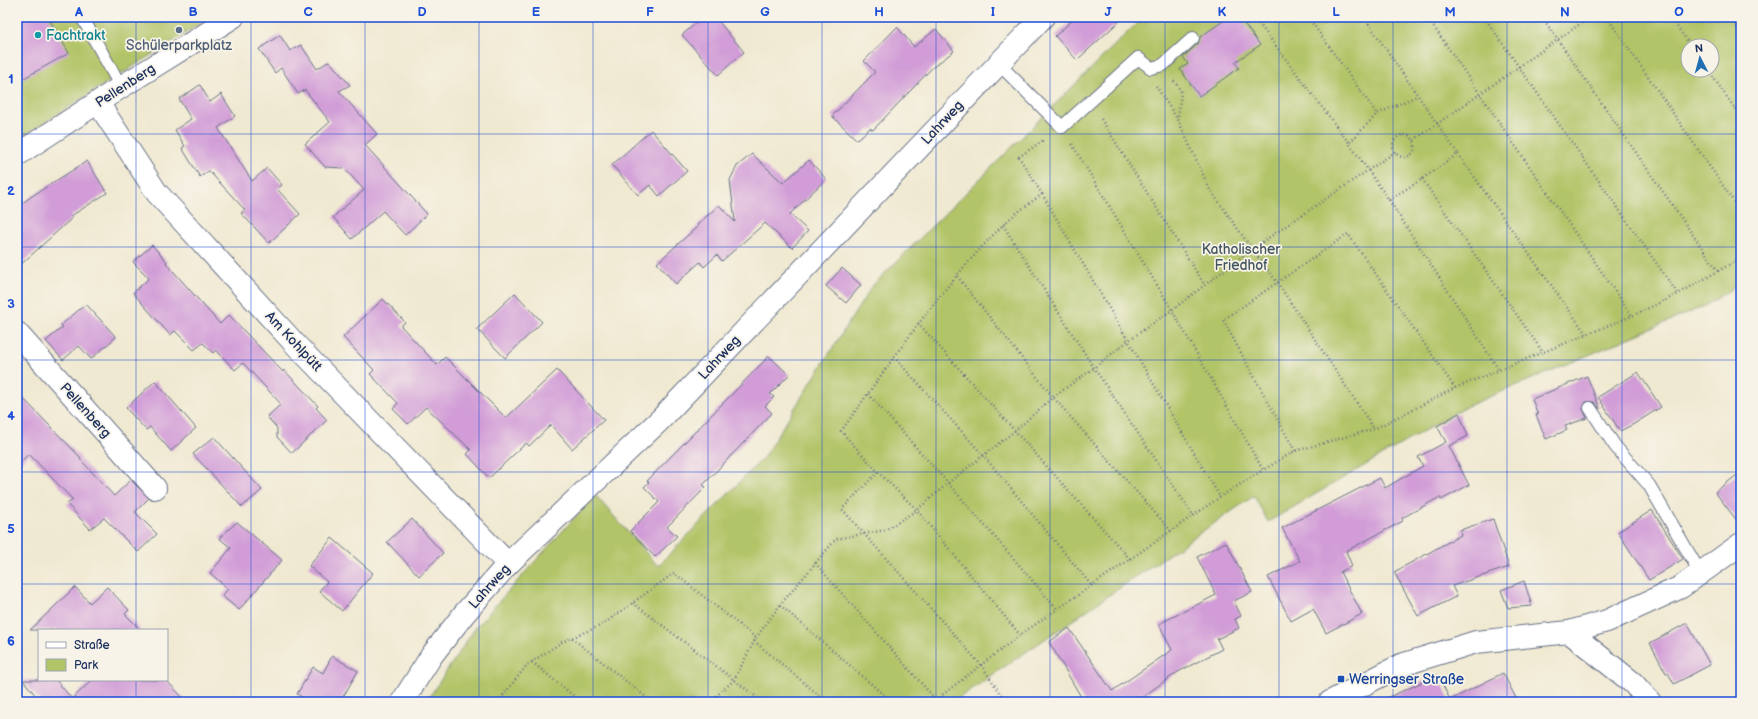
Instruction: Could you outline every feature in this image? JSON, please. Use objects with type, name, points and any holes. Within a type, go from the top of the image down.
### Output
[{"type":"street","name":"Pellenberg","points":[[17,155],[121,87],[233,17]]},
{"type":"street","name":"Lahrweg","points":[[402,702],[432,655],[464,614],[508,564],[660,420],[1043,17]]},
{"type":"street","name":"Am Kohlpütt","points":[[98,103],[157,193],[296,345],[508,564]]},
{"type":"street","name":"Pellenberg","points":[[17,333],[155,488]]},
{"type":"street","points":[[1330,702],[1401,665],[1476,642],[1569,632],[1607,621],[1681,587],[1702,574],[1741,544]]},
{"type":"street","points":[[1569,632],[1633,683],[1650,702]]},
{"type":"lane","points":[[82,17],[121,87]]},
{"type":"lane","points":[[998,63],[1062,127],[1138,58],[1150,68],[1163,65],[1192,38]]},
{"type":"lane","points":[[1590,408],[1615,446],[1649,485],[1702,574]]},
{"type":"path","points":[[1254,17],[1369,171],[1499,370]]},
{"type":"path","points":[[1308,17],[1377,114]]},
{"type":"path","points":[[1364,17],[1417,96],[1586,334]]},
{"type":"path","points":[[1427,17],[1632,316]]},
{"type":"path","points":[[1484,17],[1678,294]]},
{"type":"path","points":[[1542,17],[1718,271]]},
{"type":"path","points":[[1414,140],[1590,17]]},
{"type":"path","points":[[1607,17],[1741,212]]},
{"type":"path","points":[[1670,17],[1685,38]]},
{"type":"path","points":[[1730,17],[1741,34]]},
{"type":"path","points":[[1138,58],[1178,120],[1209,188],[1277,282],[1374,429]]},
{"type":"path","points":[[1714,78],[1741,117]]},
{"type":"path","points":[[1178,120],[1181,91]]},
{"type":"path","points":[[1349,143],[1377,114],[1417,96]]},
{"type":"path","points":[[1090,102],[1204,284]]},
{"type":"path","points":[[1220,497],[1129,340],[1019,157],[1062,127],[1172,310],[1263,470]]},
{"type":"path","points":[[1405,135],[1414,140],[1414,150],[1411,155],[1405,157],[1399,156],[1395,152],[1394,143],[1396,138],[1405,135]]},
{"type":"path","points":[[710,702],[734,680],[755,639],[780,605],[836,539],[865,535],[885,530],[917,510],[948,483],[1016,430],[1053,397],[1094,368],[1129,340],[1172,310],[1204,284],[1252,249],[1395,152]]},
{"type":"path","points":[[1389,200],[1458,154]]},
{"type":"path","points":[[1422,179],[1542,351]]},
{"type":"path","points":[[1020,635],[917,510],[878,472],[841,431],[918,323],[957,276],[1003,225],[1042,194]]},
{"type":"path","points":[[1003,225],[1094,368],[1193,515]]},
{"type":"path","points":[[1295,451],[1223,320],[1348,234],[1454,388]]},
{"type":"path","points":[[933,702],[982,666],[1020,635],[1057,609],[1220,497],[1295,451],[1374,429],[1454,388],[1542,351],[1632,316],[1678,294],[1741,258]]},
{"type":"path","points":[[957,276],[1053,397],[1171,531]]},
{"type":"path","points":[[918,323],[1016,430],[1130,559]]},
{"type":"path","points":[[894,357],[983,456],[1092,586]]},
{"type":"path","points":[[868,394],[948,483],[1057,609]]},
{"type":"path","points":[[878,472],[842,509],[982,666],[1006,702]]},
{"type":"path","points":[[815,563],[936,700]]},
{"type":"path","points":[[498,702],[532,662],[562,642],[602,625],[674,573],[755,639],[827,702]]},
{"type":"path","points":[[633,603],[763,702]]},
{"type":"path","points":[[780,605],[892,702]]},
{"type":"path","points":[[572,638],[652,702]]},
{"type":"path","points":[[532,662],[581,702]]},
{"type":"path","points":[[503,695],[511,702]]},
{"type":"green space","points":[[17,17],[211,17],[17,140]]},
{"type":"green space","name":"Katholischer Friedhof","points":[[1143,17],[1741,17],[1741,283],[1705,306],[1463,408],[1268,522],[1254,496],[953,702],[426,702],[476,627],[595,495],[658,566],[763,458],[872,286]]},
{"type":"building","name":"Fachtrakt","points":[[17,17],[48,17],[69,53],[17,82]]},
{"type":"building","points":[[703,17],[715,17],[744,52],[718,75],[682,35]]},
{"type":"building","points":[[1076,17],[1124,17],[1077,60],[1055,36]]},
{"type":"building","points":[[1229,17],[1239,17],[1260,45],[1235,62],[1239,68],[1199,96],[1180,69],[1188,64],[1183,57],[1198,44],[1200,37]]},
{"type":"building","points":[[897,27],[914,47],[936,29],[954,51],[932,68],[873,130],[870,128],[857,140],[832,116],[875,72],[864,61]]},
{"type":"building","points":[[280,35],[290,51],[301,45],[317,69],[329,61],[350,85],[339,91],[377,134],[365,145],[427,214],[405,235],[383,211],[352,239],[333,217],[364,190],[344,168],[325,167],[305,144],[330,122],[305,90],[298,94],[281,68],[275,73],[259,49]]},
{"type":"building","points":[[200,85],[210,102],[221,94],[235,116],[218,128],[252,181],[267,168],[282,185],[277,189],[300,214],[269,243],[241,213],[245,210],[209,171],[200,177],[182,148],[185,146],[175,130],[191,119],[179,99]]},
{"type":"building","points":[[651,130],[687,171],[659,196],[650,185],[638,195],[612,165]]},
{"type":"building","points":[[752,154],[783,183],[809,160],[826,179],[790,214],[808,231],[792,248],[765,223],[722,261],[717,255],[704,267],[700,262],[676,284],[657,263],[719,205],[735,222],[730,180],[737,166]]},
{"type":"building","points":[[87,161],[107,193],[71,216],[72,218],[17,268],[17,207]]},
{"type":"building","points":[[152,245],[220,324],[229,315],[283,372],[284,370],[318,406],[316,408],[327,420],[292,453],[277,437],[277,428],[267,417],[281,404],[243,363],[235,370],[216,350],[213,353],[203,343],[194,350],[175,331],[170,335],[133,293],[149,278],[133,262]]},
{"type":"building","points":[[842,268],[861,285],[846,303],[826,286]]},
{"type":"building","points":[[515,293],[542,322],[505,358],[477,329]]},
{"type":"building","points":[[383,299],[405,322],[401,326],[437,365],[445,357],[506,418],[557,370],[604,420],[572,449],[551,425],[529,446],[526,443],[489,478],[467,454],[471,450],[426,407],[408,424],[393,409],[398,403],[370,374],[374,370],[343,337]]},
{"type":"building","points":[[86,304],[116,337],[91,359],[79,346],[63,360],[46,341],[63,327],[61,325]]},
{"type":"building","points":[[769,356],[789,375],[770,394],[774,397],[765,406],[772,413],[703,485],[706,487],[667,527],[677,536],[655,557],[630,531],[659,502],[644,487],[649,482],[647,481]]},
{"type":"building","points":[[1638,372],[1661,407],[1620,431],[1598,397]]},
{"type":"building","points":[[1587,376],[1600,409],[1594,402],[1586,402],[1583,409],[1587,418],[1565,426],[1567,430],[1546,439],[1536,415],[1538,415],[1532,399]]},
{"type":"building","points":[[155,381],[196,428],[171,451],[150,427],[146,430],[126,408]]},
{"type":"building","points":[[17,392],[81,458],[80,459],[114,496],[131,480],[149,498],[135,512],[157,534],[138,552],[104,518],[90,529],[67,504],[73,500],[29,454],[17,465]]},
{"type":"building","points":[[1459,413],[1468,436],[1449,446],[1469,485],[1441,500],[1440,497],[1402,518],[1403,521],[1346,551],[1352,566],[1340,572],[1362,614],[1326,633],[1313,609],[1291,621],[1268,577],[1300,561],[1282,528],[1380,478],[1385,488],[1423,466],[1418,457],[1446,442],[1437,426]]},
{"type":"building","points":[[214,437],[262,490],[242,507],[193,454]]},
{"type":"building","points":[[1741,472],[1741,526],[1715,492]]},
{"type":"building","points":[[1652,510],[1683,559],[1649,580],[1618,532]]},
{"type":"building","points":[[412,519],[443,553],[419,576],[387,542]]},
{"type":"building","points":[[1493,519],[1509,567],[1452,586],[1457,596],[1418,616],[1394,572],[1461,535],[1460,530]]},
{"type":"building","points":[[237,522],[282,560],[239,610],[222,596],[228,589],[210,573],[231,548],[219,538]]},
{"type":"building","points":[[332,538],[373,573],[342,611],[319,591],[327,582],[309,566]]},
{"type":"building","points":[[1226,542],[1252,592],[1234,601],[1241,616],[1235,619],[1239,628],[1217,639],[1222,649],[1178,672],[1135,702],[1084,702],[1049,642],[1069,628],[1112,691],[1172,650],[1159,624],[1216,595],[1197,557]]},
{"type":"building","points":[[1524,581],[1532,606],[1508,608],[1501,590]]},
{"type":"building","points":[[75,587],[90,603],[107,587],[129,610],[125,614],[140,629],[38,629],[30,630]]},
{"type":"building","points":[[1687,623],[1710,665],[1674,684],[1668,673],[1666,673],[1650,643]]},
{"type":"building","points":[[332,656],[358,671],[340,702],[310,702],[297,694],[313,667],[323,673]]},
{"type":"building","points":[[1503,673],[1518,702],[1378,702],[1438,675],[1450,700]]},
{"type":"building","points":[[23,680],[57,681],[72,699],[91,681],[167,681],[187,702],[41,702]]},
{"type":"place","name":"Schülerparkplatz","points":[[179,30]]},
{"type":"place","name":"Fachtrakt","points":[[38,35]]},
{"type":"place","name":"Werringser Straße","points":[[1341,679]]}]
